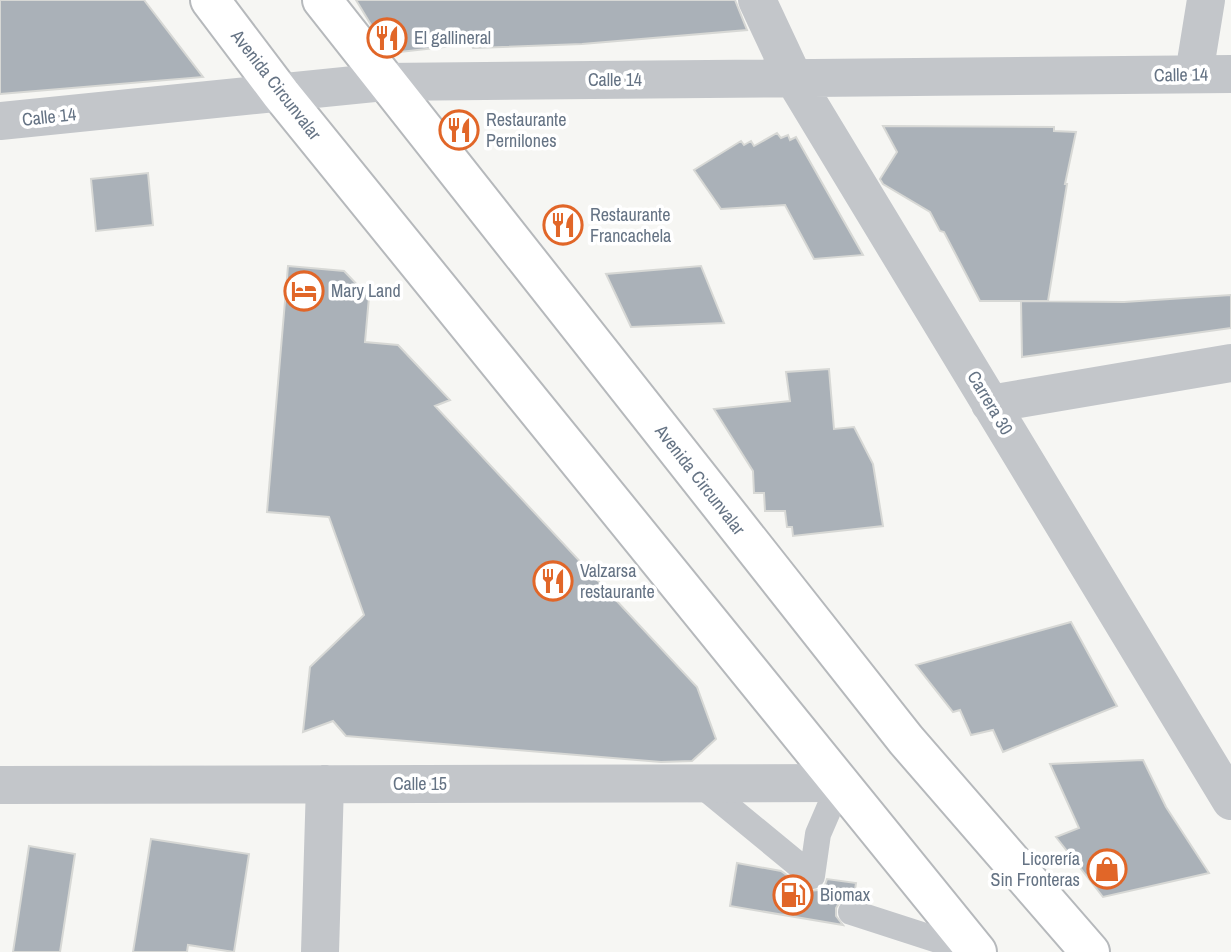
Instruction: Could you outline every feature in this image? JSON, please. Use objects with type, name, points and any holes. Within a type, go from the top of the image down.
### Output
[{"type":"highway","name":"Avenida Circunvalar","points":[[210,0],[281,94],[976,952]]},
{"type":"highway","name":"Avenida Circunvalar","points":[[322,0],[384,82],[906,740],[1090,952]]},
{"type":"street","name":"Carrera 30","points":[[757,0],[794,79],[1231,802]]},
{"type":"street","points":[[1206,0],[1212,74]]},
{"type":"street","name":"Calle 14","points":[[0,121],[384,82],[1212,74]]},
{"type":"street","points":[[990,404],[1231,363]]},
{"type":"street","name":"Calle 15","points":[[0,785],[840,783]]},
{"type":"street","points":[[320,952],[325,784]]},
{"type":"lane","points":[[699,783],[812,876],[818,834],[840,783]]},
{"type":"lane","points":[[851,912],[976,952]]},
{"type":"building","points":[[0,0],[144,0],[203,77],[0,94]]},
{"type":"building","points":[[356,0],[735,0],[747,30],[582,44],[473,48],[453,46],[391,53]]},
{"type":"building","points":[[883,126],[1054,127],[1054,131],[1076,132],[1065,184],[1048,301],[980,301],[944,232],[940,231],[930,212],[883,184],[880,179],[897,152]]},
{"type":"building","points":[[777,133],[781,138],[788,135],[790,140],[796,137],[863,255],[814,259],[785,205],[721,209],[694,170],[741,141],[744,145],[751,141],[754,146]]},
{"type":"building","points":[[148,173],[153,225],[96,231],[91,179]]},
{"type":"building","points":[[288,266],[344,271],[369,297],[365,342],[398,345],[450,400],[435,406],[697,687],[716,739],[692,761],[661,762],[346,736],[333,721],[303,732],[310,667],[364,615],[329,517],[267,512]]},
{"type":"building","points":[[701,266],[724,323],[631,327],[606,274]]},
{"type":"building","points":[[1231,295],[1231,328],[1022,357],[1021,301],[1124,302]]},
{"type":"building","points":[[829,369],[834,429],[854,427],[873,464],[883,526],[793,536],[792,527],[787,527],[785,511],[765,511],[764,493],[754,493],[753,471],[714,409],[790,401],[786,372]]},
{"type":"building","points":[[1071,622],[1117,706],[1003,752],[993,730],[971,735],[960,710],[953,712],[916,665]]},
{"type":"building","points":[[1143,760],[1166,807],[1209,873],[1103,897],[1056,837],[1079,828],[1050,764]]},
{"type":"building","points":[[151,839],[249,854],[234,952],[188,945],[187,952],[133,952]]},
{"type":"building","points":[[29,846],[75,854],[60,952],[13,952]]},
{"type":"building","name":"Biomax","points":[[737,863],[781,871],[809,891],[818,890],[825,885],[827,879],[856,883],[854,897],[841,900],[836,908],[836,916],[843,925],[730,906]]},
{"type":"place","name":"El gallineral","points":[[387,38]]},
{"type":"place","name":"Restaurante Pernilones","points":[[459,130]]},
{"type":"place","name":"Restaurante Francachela","points":[[563,225]]},
{"type":"place","name":"Mary Land","points":[[304,291]]},
{"type":"place","name":"Valzarsa restaurante","points":[[553,581]]},
{"type":"place","name":"Licorería Sin Fronteras","points":[[1107,869]]},
{"type":"place","name":"Biomax","points":[[793,895]]}]
